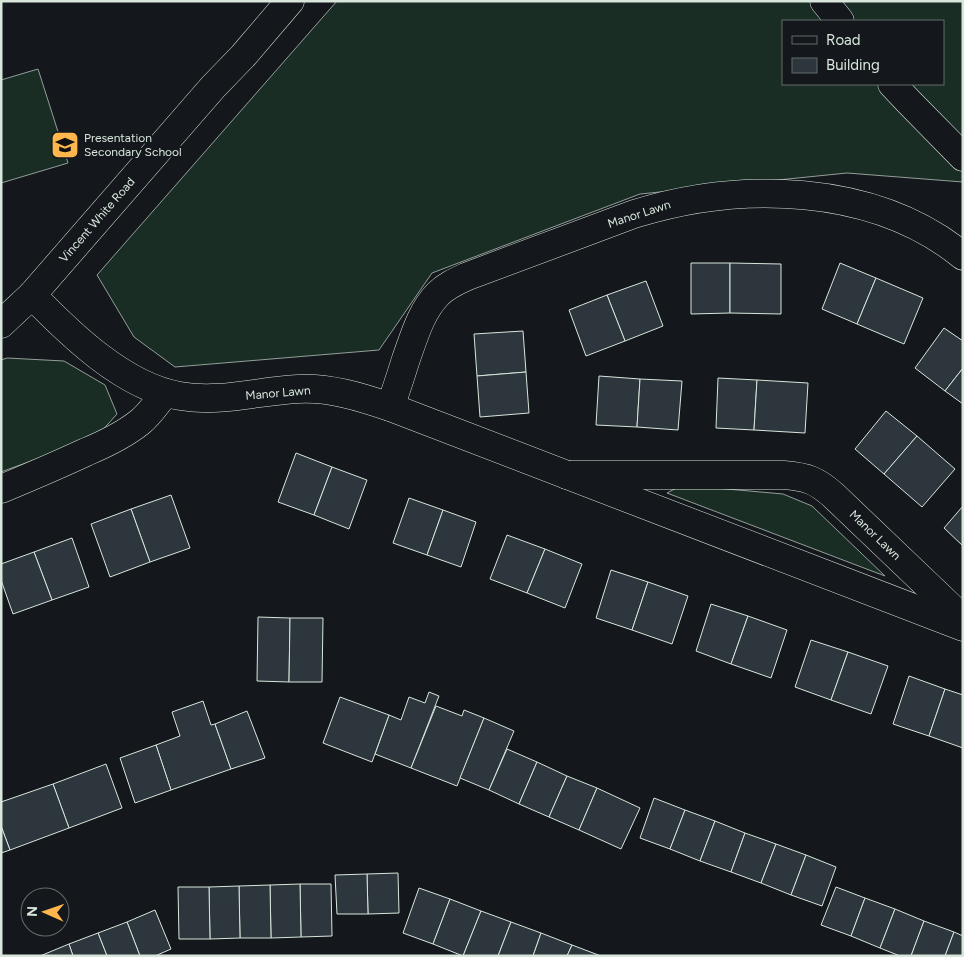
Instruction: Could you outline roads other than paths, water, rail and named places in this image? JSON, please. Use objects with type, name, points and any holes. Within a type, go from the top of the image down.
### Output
[{"type":"street","name":"Vincent White Road","points":[[1,324],[32,295],[290,1]]},
{"type":"street","points":[[824,1],[839,20]]},
{"type":"street","points":[[893,85],[963,157]]},
{"type":"street","name":"Manor Lawn","points":[[390,407],[414,336],[429,305],[444,288],[468,276],[656,207],[700,198],[743,194],[791,194],[827,198],[879,210],[901,219],[921,228],[963,256]]},
{"type":"street","name":"Manor Lawn","points":[[32,295],[74,336],[98,356],[144,384],[165,393],[212,398],[310,389],[364,398],[963,627]]},
{"type":"street","points":[[1,489],[64,463],[127,432],[148,415],[165,393]]},
{"type":"street","name":"Manor Lawn","points":[[566,475],[784,475],[811,479],[833,495],[963,619]]},
{"type":"place","name":"Presentation Secondary School","points":[[65,145]]}]
